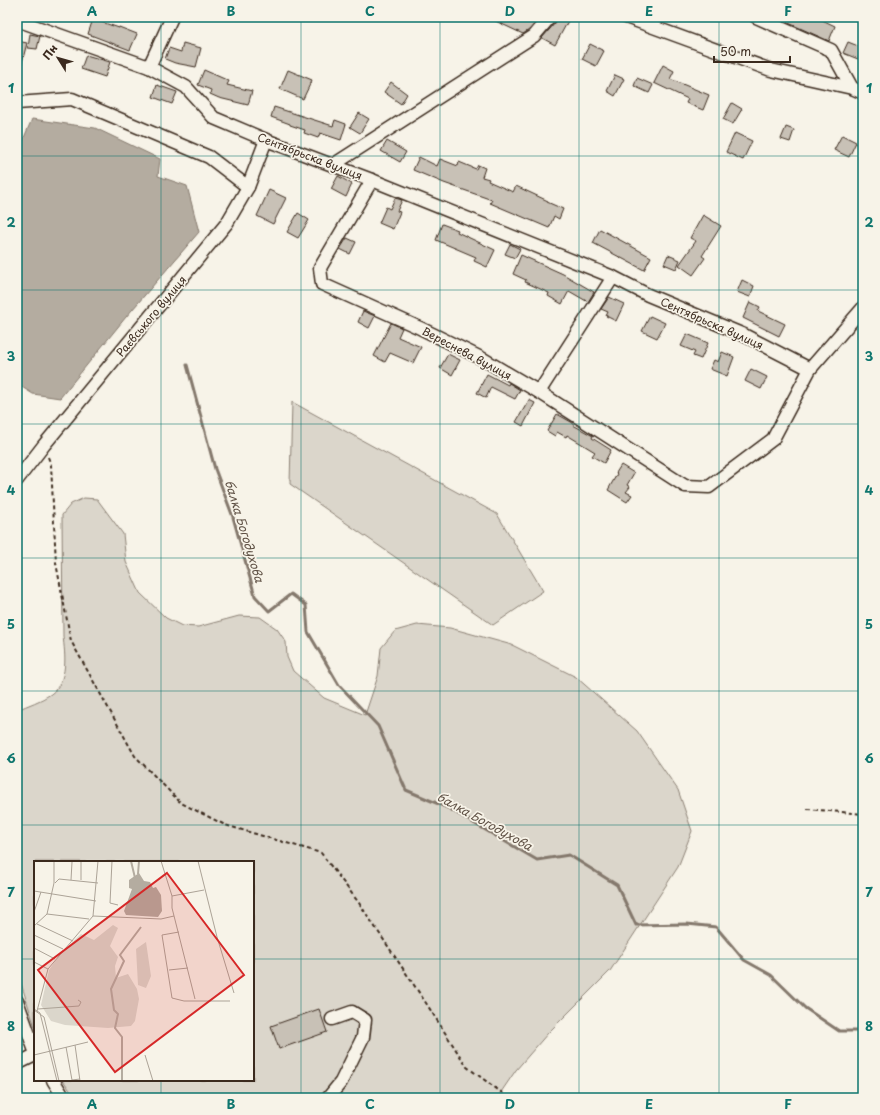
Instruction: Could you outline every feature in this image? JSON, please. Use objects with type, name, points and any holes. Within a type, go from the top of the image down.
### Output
[{"type":"street","points":[[149,67],[172,17]]},
{"type":"street","points":[[333,165],[534,36],[550,17]]},
{"type":"street","points":[[626,17],[771,70],[852,88],[863,93]]},
{"type":"street","points":[[756,17],[831,50],[852,88]]},
{"type":"street","name":"Сентябрьска вулиця","points":[[17,20],[149,67],[186,87],[214,118],[613,277],[648,295],[744,335],[810,369]]},
{"type":"street","points":[[17,103],[72,99],[209,157],[248,186]]},
{"type":"street","name":"Раєвського вулиця","points":[[17,480],[44,445],[227,223],[248,186],[266,140]]},
{"type":"street","name":"Вереснева вулиця","points":[[372,180],[320,268],[322,284],[420,328],[483,359],[538,392],[684,486],[709,487],[773,440],[810,369]]},
{"type":"street","points":[[538,392],[613,277]]},
{"type":"street","points":[[810,369],[863,308]]},
{"type":"street","points":[[17,1002],[34,1048]]},
{"type":"street","points":[[328,1098],[340,1082],[364,1037],[365,1020],[352,1012],[332,1018]]},
{"type":"street","points":[[17,1064],[34,1056]]},
{"type":"street","points":[[54,1081],[64,1098]]},
{"type":"path","points":[[44,445],[51,465],[56,563],[71,641],[135,756],[181,803],[225,825],[320,853],[359,903],[467,1067],[505,1095],[512,1098]]},
{"type":"path","points":[[807,809],[863,814]]},
{"type":"shaded area","points":[[32,119],[95,128],[160,159],[158,176],[187,186],[199,232],[126,317],[60,398],[33,394],[17,384],[17,139],[23,140]]},
{"type":"shaded area","points":[[292,402],[497,514],[543,591],[493,625],[290,484]]},
{"type":"shaded area","points":[[84,498],[97,499],[123,534],[126,562],[140,593],[166,618],[182,626],[198,627],[239,616],[260,617],[277,629],[286,642],[287,657],[293,671],[324,698],[365,715],[378,676],[381,648],[395,631],[417,625],[450,628],[512,645],[576,677],[637,731],[678,790],[692,831],[678,867],[610,971],[548,1033],[516,1070],[497,1098],[75,1098],[64,1081],[254,1081],[254,861],[34,861],[34,1024],[17,971],[17,710],[39,701],[51,694],[61,682],[63,675],[65,659],[63,636],[62,515],[71,504]]},
{"type":"building","points":[[487,17],[522,17],[535,23],[523,34]]},
{"type":"building","points":[[557,17],[568,21],[555,45],[542,38],[556,22]]},
{"type":"building","points":[[775,17],[816,17],[835,26],[829,41]]},
{"type":"building","points":[[93,19],[137,34],[130,50],[88,34]]},
{"type":"building","points":[[30,34],[40,36],[37,49],[28,48]]},
{"type":"building","points":[[17,41],[27,43],[20,70],[17,69]]},
{"type":"building","points":[[848,42],[863,48],[858,59],[843,53]]},
{"type":"building","points":[[183,43],[201,48],[196,67],[175,63],[165,59],[169,48],[181,52]]},
{"type":"building","points":[[590,44],[604,51],[596,66],[582,59]]},
{"type":"building","points":[[86,55],[110,62],[105,77],[81,69]]},
{"type":"building","points":[[663,65],[674,71],[670,79],[709,95],[703,110],[686,103],[688,99],[654,83]]},
{"type":"building","points":[[204,70],[229,81],[227,85],[252,91],[248,105],[219,98],[210,94],[211,90],[198,85]]},
{"type":"building","points":[[288,70],[312,80],[303,99],[280,89]]},
{"type":"building","points":[[615,75],[624,79],[615,96],[607,91]]},
{"type":"building","points":[[637,78],[653,85],[649,93],[634,86]]},
{"type":"building","points":[[391,82],[407,94],[401,104],[384,92]]},
{"type":"building","points":[[157,85],[177,92],[172,104],[153,97]]},
{"type":"building","points":[[732,103],[742,109],[733,124],[723,119]]},
{"type":"building","points":[[274,107],[333,126],[335,120],[346,124],[341,140],[320,133],[318,138],[304,133],[305,130],[271,117]]},
{"type":"building","points":[[359,113],[369,119],[360,133],[350,127]]},
{"type":"building","points":[[786,127],[794,130],[790,142],[781,139]]},
{"type":"building","points":[[735,133],[752,141],[743,160],[726,152]]},
{"type":"building","points":[[842,135],[856,142],[849,157],[834,150]]},
{"type":"building","points":[[387,141],[406,152],[400,162],[381,151]]},
{"type":"building","points":[[419,157],[437,166],[440,159],[458,166],[459,162],[476,169],[478,165],[485,168],[482,177],[489,179],[488,181],[513,192],[516,186],[563,209],[559,219],[554,216],[549,228],[490,203],[492,200],[413,170]]},
{"type":"building","points":[[338,176],[352,184],[346,197],[331,189]]},
{"type":"building","points":[[269,190],[286,198],[273,224],[257,216]]},
{"type":"building","points":[[395,198],[402,200],[397,211],[400,212],[393,229],[379,223],[386,207],[390,209]]},
{"type":"building","points":[[298,213],[309,220],[298,238],[287,232]]},
{"type":"building","points":[[703,215],[721,226],[702,256],[705,258],[693,275],[679,265],[696,241],[690,238]]},
{"type":"building","points":[[442,224],[458,230],[457,232],[495,250],[487,267],[474,261],[476,257],[436,240]]},
{"type":"building","points":[[600,229],[651,257],[644,270],[593,243]]},
{"type":"building","points":[[347,238],[356,242],[350,254],[340,249]]},
{"type":"building","points":[[510,244],[520,249],[515,258],[505,254]]},
{"type":"building","points":[[521,255],[563,274],[594,292],[588,302],[569,291],[562,304],[548,296],[549,293],[525,282],[526,280],[513,274]]},
{"type":"building","points":[[668,255],[680,260],[676,269],[664,264]]},
{"type":"building","points":[[742,280],[754,286],[750,297],[737,292]]},
{"type":"building","points":[[609,297],[624,304],[616,321],[606,316],[608,312],[601,309]]},
{"type":"building","points":[[750,302],[760,307],[758,311],[785,324],[779,336],[743,318]]},
{"type":"building","points":[[363,311],[375,316],[369,328],[358,322]]},
{"type":"building","points":[[650,316],[665,323],[657,338],[642,331]]},
{"type":"building","points":[[391,323],[402,328],[398,337],[421,347],[413,363],[390,353],[385,362],[374,356]]},
{"type":"building","points":[[687,334],[708,343],[701,359],[693,356],[695,352],[681,346]]},
{"type":"building","points":[[722,352],[734,357],[727,376],[710,369],[714,360],[718,362]]},
{"type":"building","points":[[448,354],[460,360],[452,375],[440,368]]},
{"type":"building","points":[[751,369],[767,377],[761,389],[745,381]]},
{"type":"building","points":[[487,374],[508,385],[509,383],[520,390],[515,399],[491,387],[486,398],[477,393]]},
{"type":"building","points":[[529,400],[535,403],[523,426],[516,422]]},
{"type":"building","points":[[557,414],[593,436],[592,438],[611,450],[604,463],[592,456],[595,452],[567,435],[566,437],[557,432],[555,436],[547,431]]},
{"type":"building","points":[[621,465],[634,473],[627,485],[630,487],[626,492],[632,495],[627,502],[608,490]]},
{"type":"building","points":[[319,1009],[327,1032],[279,1049],[271,1026]]},
{"type":"waterway","name":"балка Богодухова","points":[[187,365],[215,469],[233,517],[255,596],[269,611],[291,594],[306,605],[308,632],[339,685],[378,726],[406,790],[448,808],[537,860],[569,855],[617,885],[636,925],[687,924],[716,927],[744,960],[771,975],[805,1008],[839,1031],[863,1031]]}]
